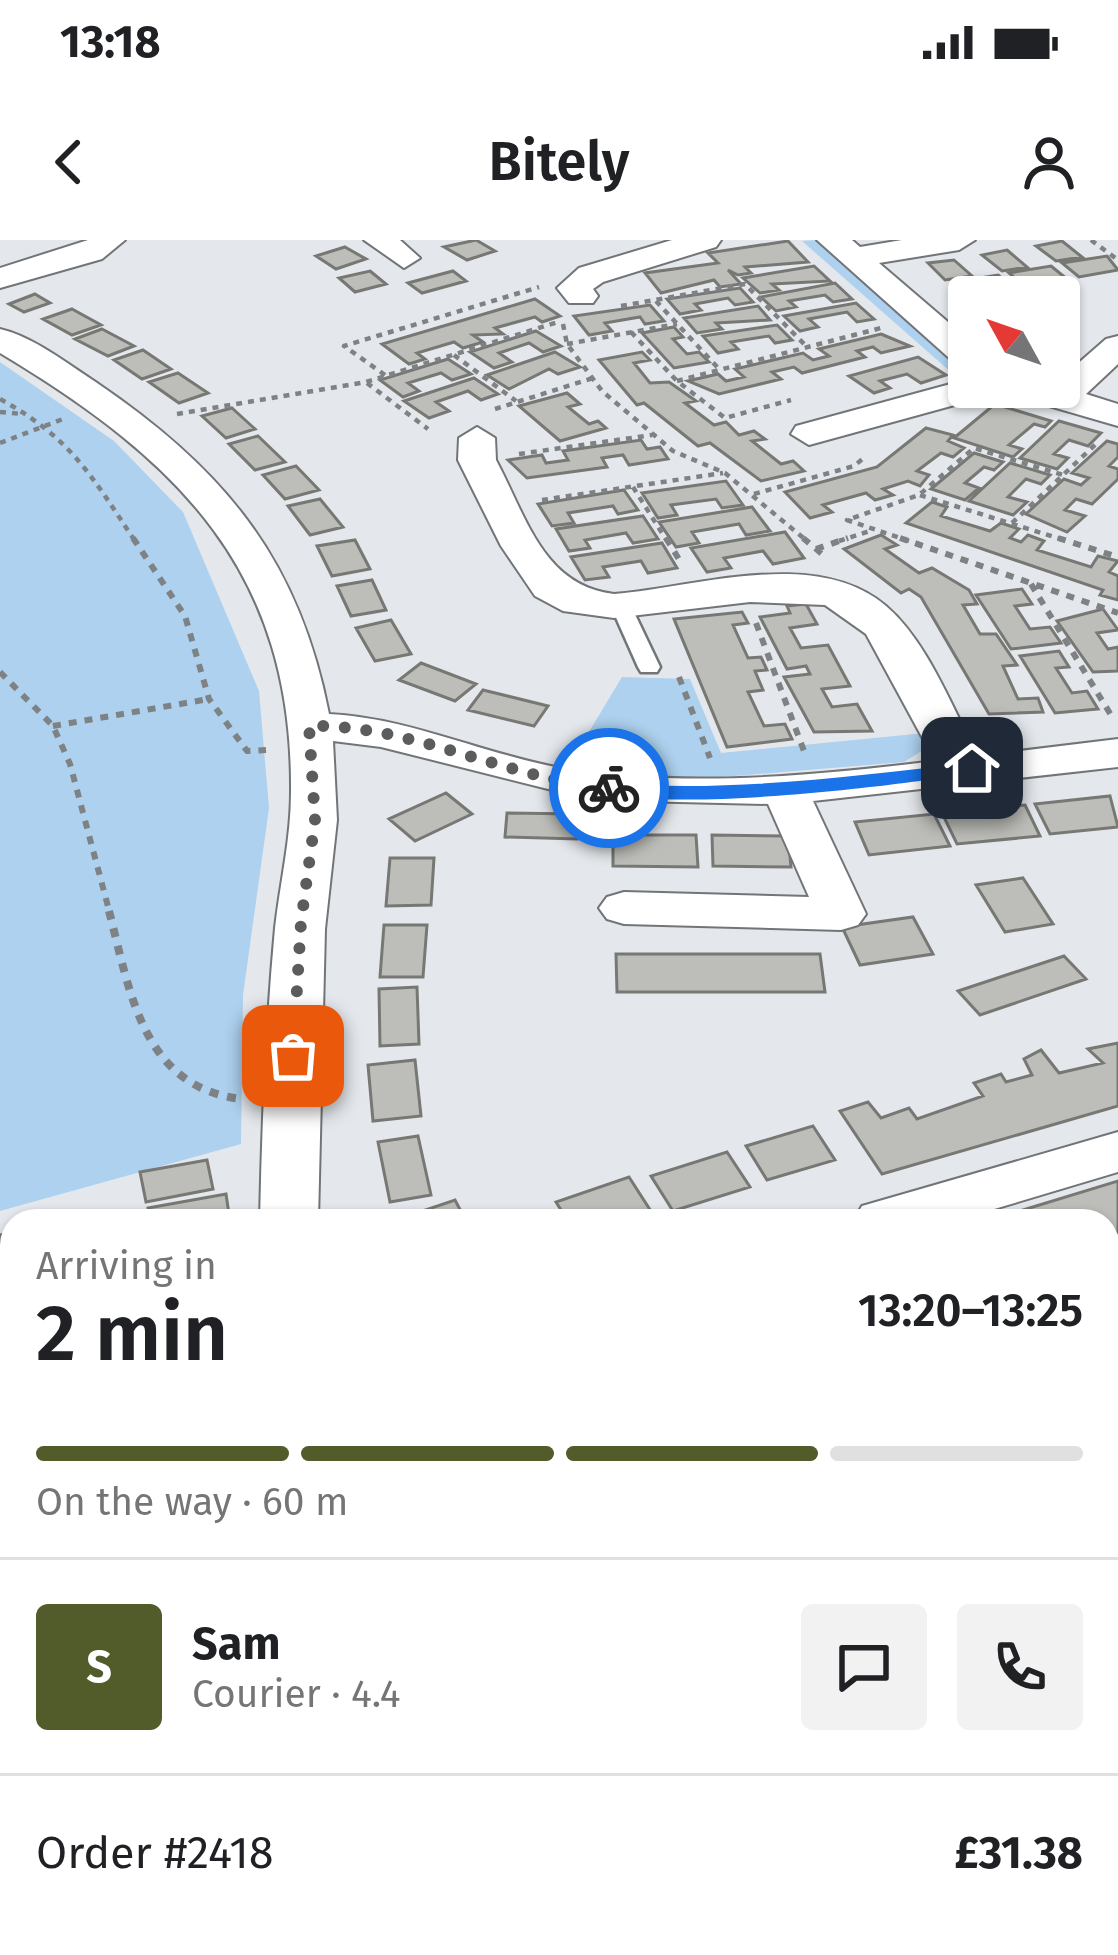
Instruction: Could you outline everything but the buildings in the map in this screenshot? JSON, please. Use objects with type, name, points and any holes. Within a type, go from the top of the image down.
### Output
[{"type":"street","points":[[0,278],[91,251],[109,240]]},
{"type":"street","points":[[842,249],[959,240]]},
{"type":"street","points":[[573,303],[690,242]]},
{"type":"street","points":[[842,249],[948,340]]},
{"type":"street","points":[[0,339],[130,424],[205,492],[253,551],[291,644],[308,736],[315,820],[301,922],[289,1209]]},
{"type":"street","points":[[1080,380],[1118,346]]},
{"type":"street","points":[[788,412],[948,391]]},
{"type":"street","points":[[1080,408],[1112,424]]},
{"type":"street","points":[[788,412],[840,455]]},
{"type":"street","points":[[477,449],[502,506],[549,587],[588,603],[620,604],[778,588],[844,598],[870,613],[962,770]]},
{"type":"street","points":[[308,736],[358,725],[511,770],[587,786],[676,794],[794,770],[962,770],[1118,753]]},
{"type":"street","points":[[624,908],[841,914],[794,770]]},
{"type":"street","points":[[923,1209],[1118,1152]]},
{"type":"lane","points":[[620,604],[649,667]]},
{"type":"path","points":[[1091,240],[1118,260]]},
{"type":"path","points":[[130,424],[366,382],[454,355],[573,303],[655,300],[745,284],[807,347]]},
{"type":"path","points":[[386,376],[344,346],[545,285],[573,303]]},
{"type":"path","points":[[655,300],[720,370]]},
{"type":"path","points":[[573,303],[560,329],[602,391],[674,451],[725,473],[817,548],[854,586],[844,598]]},
{"type":"path","points":[[677,381],[924,320]]},
{"type":"path","points":[[566,344],[677,324]]},
{"type":"path","points":[[631,332],[677,381],[725,418],[788,412]]},
{"type":"path","points":[[454,355],[517,402]]},
{"type":"path","points":[[366,382],[428,429]]},
{"type":"path","points":[[0,399],[46,425],[80,459],[185,616],[209,700],[247,751],[308,736]]},
{"type":"path","points":[[0,412],[29,415]]},
{"type":"path","points":[[1012,524],[1112,424]]},
{"type":"path","points":[[0,443],[46,425]]},
{"type":"path","points":[[477,449],[654,435]]},
{"type":"path","points":[[1063,476],[974,448],[919,495],[847,520],[1118,614]]},
{"type":"path","points":[[502,506],[725,473]]},
{"type":"path","points":[[633,487],[701,596]]},
{"type":"path","points":[[919,495],[1118,556]]},
{"type":"path","points":[[817,548],[875,530]]},
{"type":"path","points":[[1030,583],[1118,726]]},
{"type":"path","points":[[744,591],[794,770]]},
{"type":"path","points":[[649,667],[678,674],[711,759]]},
{"type":"path","points":[[0,672],[53,726],[89,824],[138,1021],[152,1052],[192,1089],[221,1098],[291,1101]]},
{"type":"path","points":[[53,726],[209,700]]},
{"type":"shaded area","points":[[817,240],[948,356],[948,370],[802,241]]},
{"type":"shaded area","points":[[0,362],[114,441],[183,512],[259,691],[269,808],[243,995],[241,1144],[0,1209]]},
{"type":"shaded area","points":[[622,677],[690,679],[721,753],[925,733],[928,747],[904,762],[686,780],[566,770]]},
{"type":"way so far","points":[[293,1056],[301,922],[315,820],[309,726],[358,725],[511,770],[609,788]]},
{"type":"route","points":[[609,788],[676,794],[767,790],[972,768]]}]
